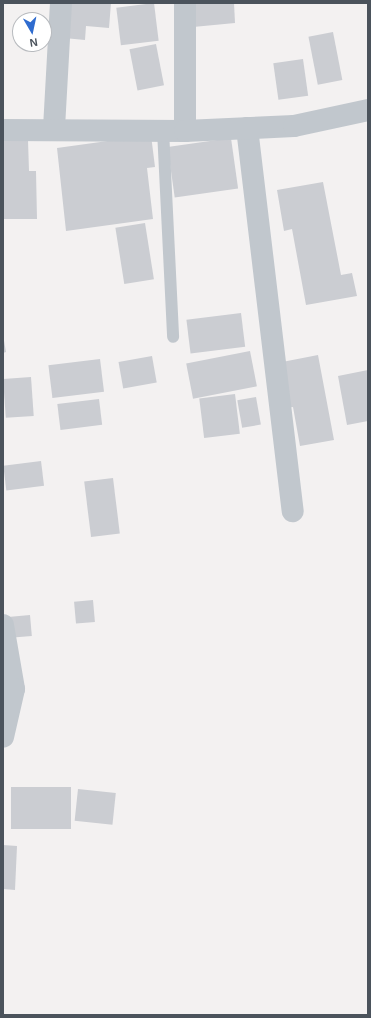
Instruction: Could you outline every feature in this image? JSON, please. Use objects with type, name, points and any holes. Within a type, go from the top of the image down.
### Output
[{"type":"street","points":[[54,128],[61,3]]},
{"type":"street","points":[[185,3],[185,131]]},
{"type":"street","points":[[3,130],[54,128],[185,131],[294,126],[368,110]]},
{"type":"street","points":[[247,128],[292,511]]},
{"type":"street","points":[[3,625],[14,689],[3,737]]},
{"type":"lane","points":[[163,130],[173,337]]},
{"type":"building","points":[[67,3],[111,3],[109,28],[86,26],[85,40],[64,38]]},
{"type":"building","points":[[154,3],[159,41],[121,45],[116,8]]},
{"type":"building","points":[[190,3],[234,3],[235,23],[193,27]]},
{"type":"building","points":[[333,32],[342,80],[318,85],[308,37]]},
{"type":"building","points":[[156,44],[164,85],[138,90],[129,49]]},
{"type":"building","points":[[303,59],[308,96],[278,100],[273,63]]},
{"type":"building","points":[[151,135],[155,167],[147,168],[153,219],[66,231],[57,148]]},
{"type":"building","points":[[231,138],[238,189],[175,197],[168,147]]},
{"type":"building","points":[[3,140],[28,140],[29,171],[36,171],[37,219],[3,219]]},
{"type":"building","points":[[323,182],[341,275],[352,273],[357,296],[306,305],[292,229],[284,231],[277,190]]},
{"type":"building","points":[[145,223],[154,279],[124,284],[115,228]]},
{"type":"building","points":[[241,313],[245,347],[191,353],[186,320]]},
{"type":"building","points":[[3,335],[6,352],[3,353]]},
{"type":"building","points":[[250,351],[257,386],[193,399],[186,363]]},
{"type":"building","points":[[318,355],[334,440],[300,446],[293,407],[285,408],[277,363]]},
{"type":"building","points":[[152,356],[157,383],[123,388],[119,362]]},
{"type":"building","points":[[100,359],[104,392],[52,398],[48,365]]},
{"type":"building","points":[[368,370],[368,421],[347,425],[338,376]]},
{"type":"building","points":[[31,377],[34,416],[6,418],[3,379]]},
{"type":"building","points":[[235,394],[240,434],[204,438],[199,398]]},
{"type":"building","points":[[256,397],[261,425],[242,428],[237,400]]},
{"type":"building","points":[[99,399],[102,425],[60,430],[57,404]]},
{"type":"building","points":[[41,461],[44,486],[6,490],[3,466]]},
{"type":"building","points":[[113,478],[120,534],[91,537],[84,482]]},
{"type":"building","points":[[93,600],[95,622],[76,624],[74,602]]},
{"type":"building","points":[[30,615],[32,636],[10,638],[8,617]]},
{"type":"building","points":[[11,787],[71,787],[71,829],[11,829]]},
{"type":"building","points":[[78,789],[116,793],[112,825],[75,821]]},
{"type":"building","points":[[3,845],[17,846],[15,890],[3,889]]}]
